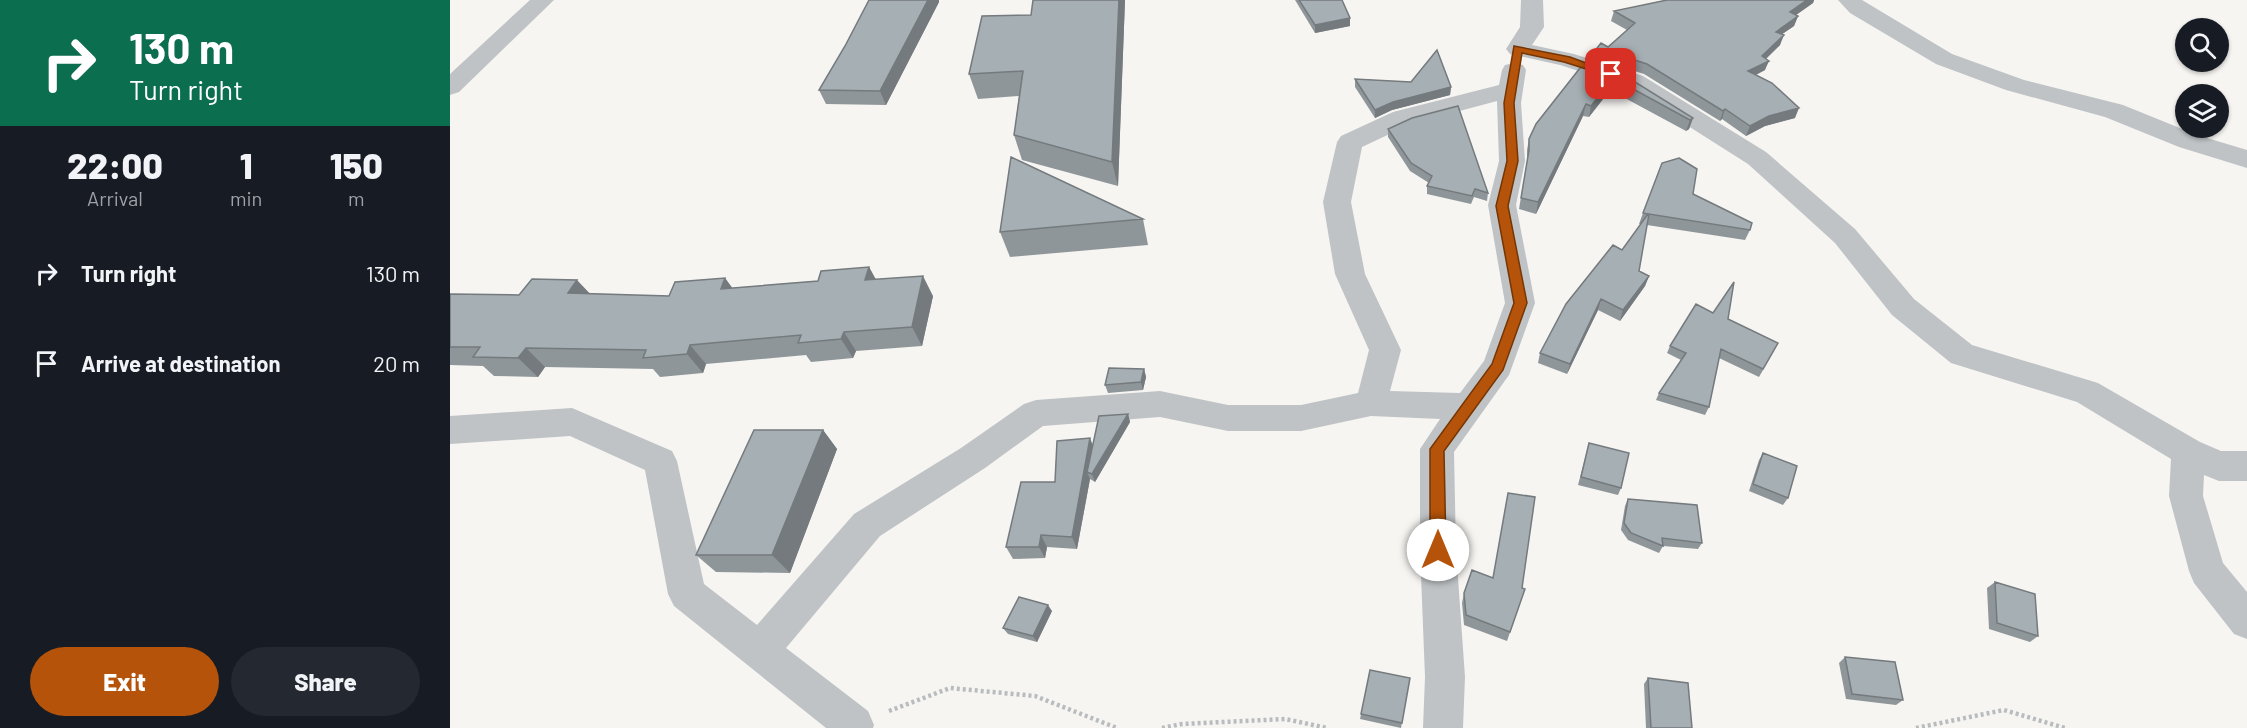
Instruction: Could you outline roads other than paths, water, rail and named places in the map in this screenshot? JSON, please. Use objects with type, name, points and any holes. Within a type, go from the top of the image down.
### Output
[{"type":"street","points":[[450,87],[543,0]]},
{"type":"street","points":[[1443,728],[1445,677],[1438,550],[1437,449],[1498,366],[1520,303],[1502,206],[1512,161],[1509,103],[1518,49],[1532,27],[1532,0]]},
{"type":"street","points":[[1849,0],[1944,59],[2015,85],[2114,111],[2188,141],[2247,159]]},
{"type":"street","points":[[1518,49],[1566,59],[1634,81],[1757,158],[1845,236],[1903,308],[1962,354],[2087,392],[2188,452],[2219,466],[2247,466]]},
{"type":"street","points":[[1371,403],[1385,350],[1350,274],[1337,202],[1350,142],[1402,118],[1511,90]]},
{"type":"street","points":[[2215,149],[2247,133]]},
{"type":"street","points":[[760,650],[867,525],[973,458],[1036,413],[1160,404],[1228,418],[1302,418],[1371,403],[1468,407]]},
{"type":"street","points":[[450,430],[572,422],[660,460],[687,594],[854,725]]},
{"type":"street","points":[[2188,452],[2186,496],[2207,571],[2247,621]]}]
